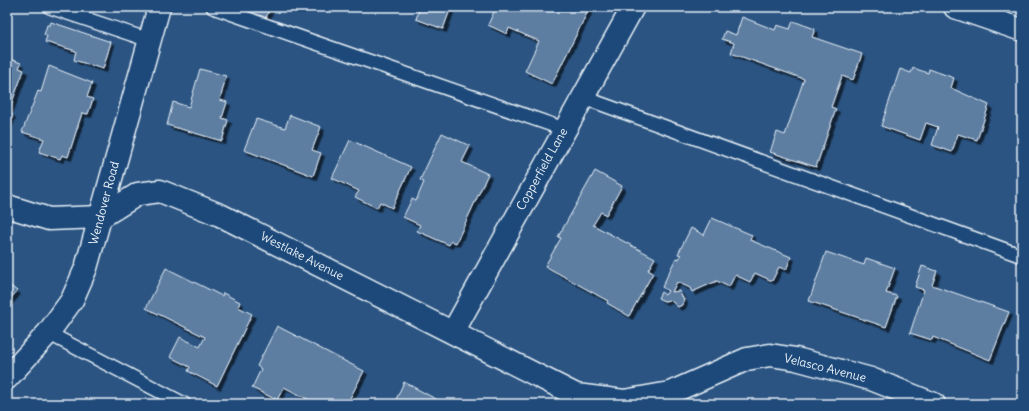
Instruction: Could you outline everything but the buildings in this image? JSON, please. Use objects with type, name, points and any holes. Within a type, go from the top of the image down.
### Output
[{"type":"street","name":"Wendover Road","points":[[7,378],[48,333],[72,300],[86,268],[159,7]]},
{"type":"street","name":"Copperfield Lane","points":[[453,332],[564,128],[633,7]]},
{"type":"street","points":[[956,7],[1022,30]]},
{"type":"street","name":"Westlake Avenue","points":[[7,206],[49,220],[101,217],[138,194],[160,191],[220,215],[453,332],[574,399]]},
{"type":"street","name":"Velasco Avenue","points":[[574,399],[624,401],[670,393],[747,359],[770,355],[796,359],[871,379],[934,404]]},
{"type":"lane","points":[[50,7],[149,40]]},
{"type":"lane","points":[[213,7],[564,128]]},
{"type":"lane","points":[[582,97],[1022,256]]},
{"type":"lane","points":[[48,333],[184,404]]}]
